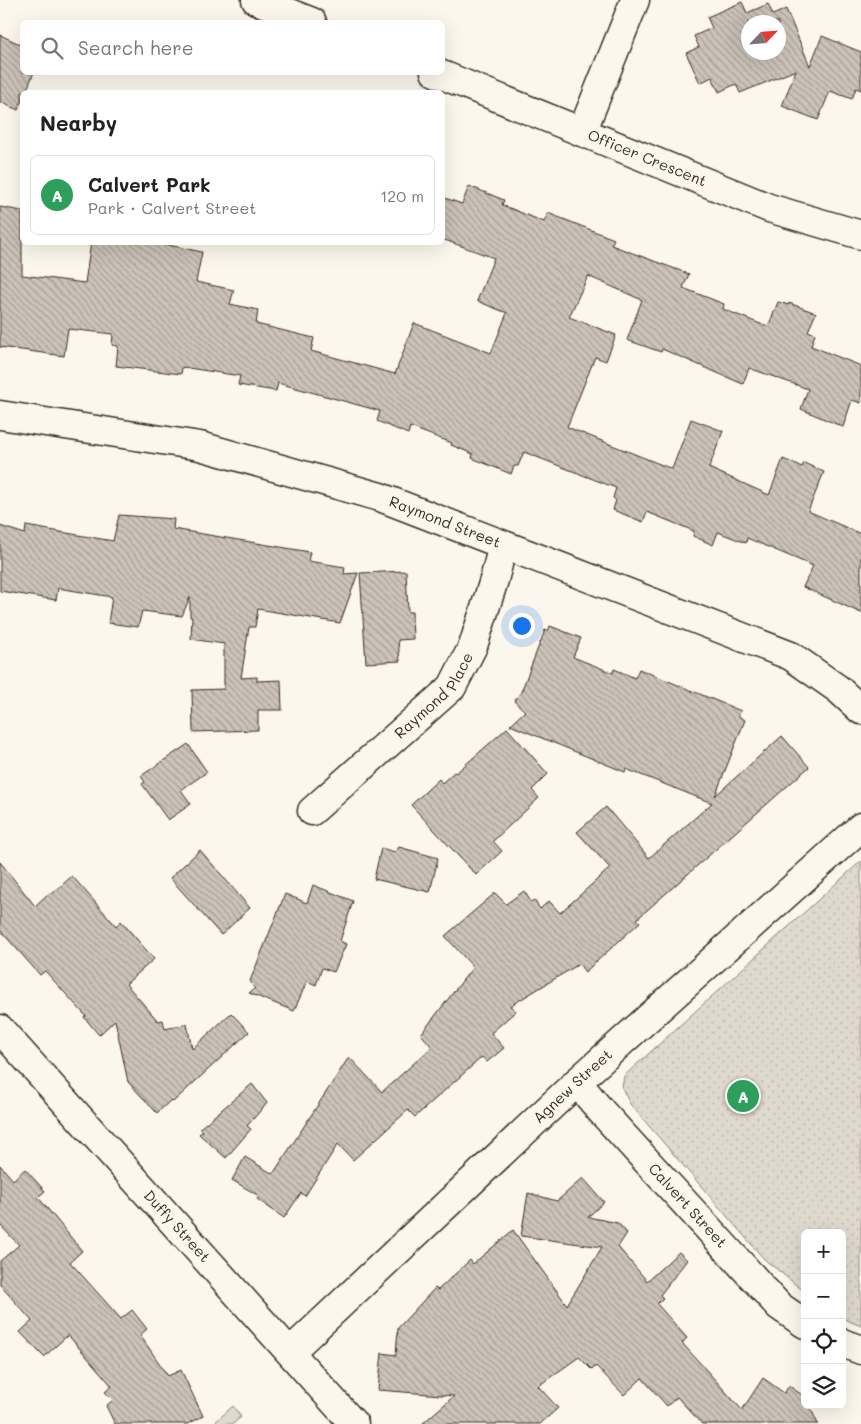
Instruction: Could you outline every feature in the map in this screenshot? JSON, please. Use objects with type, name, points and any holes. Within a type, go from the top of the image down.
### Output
[{"type":"street","points":[[256,0],[307,20]]},
{"type":"street","points":[[582,132],[635,0]]},
{"type":"street","name":"Officer Crescent","points":[[442,75],[770,208],[861,235]]},
{"type":"street","name":"Raymond Street","points":[[0,415],[200,446],[380,497],[791,656],[838,689],[861,710]]},
{"type":"street","name":"Raymond Place","points":[[312,811],[452,687],[473,646],[503,545]]},
{"type":"street","name":"Agnew Street","points":[[290,1352],[577,1082],[861,827]]},
{"type":"street","name":"Duffy Street","points":[[0,1030],[354,1424]]},
{"type":"street","name":"Calvert Street","points":[[577,1082],[601,1111],[779,1306],[801,1321]]},
{"type":"street","points":[[846,1344],[861,1350]]},
{"type":"green space","points":[[861,861],[861,1326],[846,1320],[846,1229],[801,1229],[801,1289],[764,1259],[630,1104],[622,1088],[624,1076]]},
{"type":"green space","points":[[233,1406],[241,1417],[233,1424],[213,1424]]},
{"type":"building","points":[[742,2],[747,13],[768,4],[773,15],[786,9],[810,66],[822,36],[861,52],[861,90],[856,88],[852,99],[830,91],[818,120],[782,106],[796,70],[740,93],[736,84],[719,92],[712,77],[700,83],[686,53],[699,47],[694,36],[712,28],[707,17]]},
{"type":"building","points":[[0,35],[20,44],[20,75],[33,75],[27,90],[20,90],[18,110],[0,102]]},
{"type":"building","points":[[469,186],[504,200],[502,205],[544,222],[548,213],[614,239],[611,245],[689,274],[683,288],[724,304],[723,309],[768,327],[778,302],[789,305],[789,303],[816,313],[808,331],[815,334],[811,346],[861,366],[861,403],[852,400],[843,427],[801,409],[808,389],[749,368],[743,384],[662,349],[661,352],[627,340],[642,300],[588,276],[569,317],[616,335],[606,361],[595,357],[567,427],[672,469],[691,419],[723,431],[709,468],[769,495],[783,459],[802,467],[804,463],[824,472],[808,511],[861,534],[861,613],[803,587],[813,566],[747,538],[746,543],[718,532],[713,545],[693,536],[694,531],[647,512],[643,522],[613,510],[616,500],[613,498],[616,488],[524,452],[518,466],[514,466],[511,474],[472,458],[473,454],[451,445],[452,443],[410,427],[408,434],[377,421],[380,411],[278,383],[276,391],[238,385],[240,376],[182,367],[181,374],[116,366],[118,346],[112,345],[113,334],[68,329],[64,356],[0,347],[0,207],[20,211],[22,275],[85,283],[91,245],[168,245],[202,252],[196,282],[234,290],[230,304],[258,310],[256,324],[314,338],[311,351],[395,374],[414,323],[491,353],[507,313],[477,301],[494,258],[445,240],[445,198],[462,204]]},
{"type":"building","points":[[119,515],[174,519],[173,529],[310,552],[308,561],[345,567],[344,574],[358,573],[340,623],[258,609],[255,627],[249,627],[241,678],[257,677],[257,681],[281,680],[282,710],[258,710],[258,730],[193,732],[192,690],[224,689],[224,644],[191,639],[192,617],[190,617],[190,597],[182,616],[142,611],[138,627],[108,623],[112,597],[58,588],[56,600],[0,591],[0,526],[25,534],[26,526],[113,541]]},
{"type":"building","points":[[406,571],[408,612],[412,612],[413,639],[398,640],[400,661],[366,663],[360,573]]},
{"type":"building","points":[[550,626],[581,638],[573,657],[613,673],[614,669],[635,678],[639,669],[741,711],[738,716],[745,720],[715,796],[782,736],[809,767],[637,919],[640,922],[585,972],[579,964],[510,1006],[516,1011],[491,1033],[504,1048],[487,1062],[482,1057],[415,1117],[408,1110],[353,1160],[338,1144],[305,1196],[301,1193],[284,1218],[257,1199],[259,1196],[232,1180],[245,1157],[273,1174],[349,1057],[382,1092],[432,1047],[421,1034],[473,967],[445,936],[495,893],[506,904],[524,891],[531,902],[534,900],[540,909],[549,901],[560,913],[610,868],[577,832],[606,807],[649,858],[712,803],[626,769],[625,772],[510,725],[525,711],[514,701],[521,692],[545,630],[548,631]]},
{"type":"building","points":[[507,728],[548,774],[532,790],[539,798],[493,841],[502,851],[476,875],[411,805],[439,779],[442,783],[454,772],[456,773]]},
{"type":"building","points":[[188,744],[207,772],[181,790],[191,804],[168,820],[142,784],[145,782],[141,776]]},
{"type":"building","points":[[399,847],[438,858],[430,892],[374,879],[381,848],[395,852]]},
{"type":"building","points":[[200,850],[250,908],[221,935],[170,878]]},
{"type":"building","points":[[0,862],[35,906],[72,876],[116,926],[121,921],[154,959],[126,984],[158,1021],[163,1020],[165,1029],[187,1024],[192,1049],[231,1013],[249,1032],[173,1102],[171,1100],[157,1113],[128,1082],[115,1020],[99,1035],[84,1017],[86,1016],[45,971],[40,975],[0,930]]},
{"type":"building","points":[[313,885],[353,901],[340,941],[346,944],[334,972],[322,968],[316,985],[307,981],[294,1011],[249,993],[255,988],[250,981],[285,894],[307,903]]},
{"type":"building","points":[[252,1084],[267,1103],[247,1126],[251,1129],[226,1158],[199,1134],[203,1131],[200,1128]]},
{"type":"building","points":[[0,1165],[13,1180],[25,1169],[45,1191],[38,1197],[82,1251],[70,1262],[121,1319],[132,1310],[147,1329],[140,1335],[168,1376],[181,1370],[203,1416],[188,1424],[115,1424],[106,1406],[113,1400],[105,1392],[112,1386],[68,1335],[44,1357],[20,1332],[32,1321],[0,1285],[0,1261],[19,1245],[0,1225]]},
{"type":"building","points":[[583,1178],[604,1202],[588,1217],[618,1223],[627,1233],[618,1247],[647,1281],[679,1252],[687,1260],[660,1295],[663,1298],[657,1304],[687,1338],[682,1343],[742,1410],[763,1378],[784,1393],[789,1386],[801,1394],[801,1409],[811,1409],[818,1424],[702,1424],[677,1397],[667,1406],[642,1378],[624,1395],[596,1366],[592,1370],[579,1357],[538,1386],[558,1408],[540,1424],[422,1424],[454,1396],[378,1390],[382,1353],[396,1355],[398,1328],[435,1288],[438,1290],[470,1260],[473,1264],[513,1230],[567,1305],[602,1247],[521,1236],[528,1193],[557,1201]]},
{"type":"place","name":"Calvert Park","points":[[743,1096]]}]
